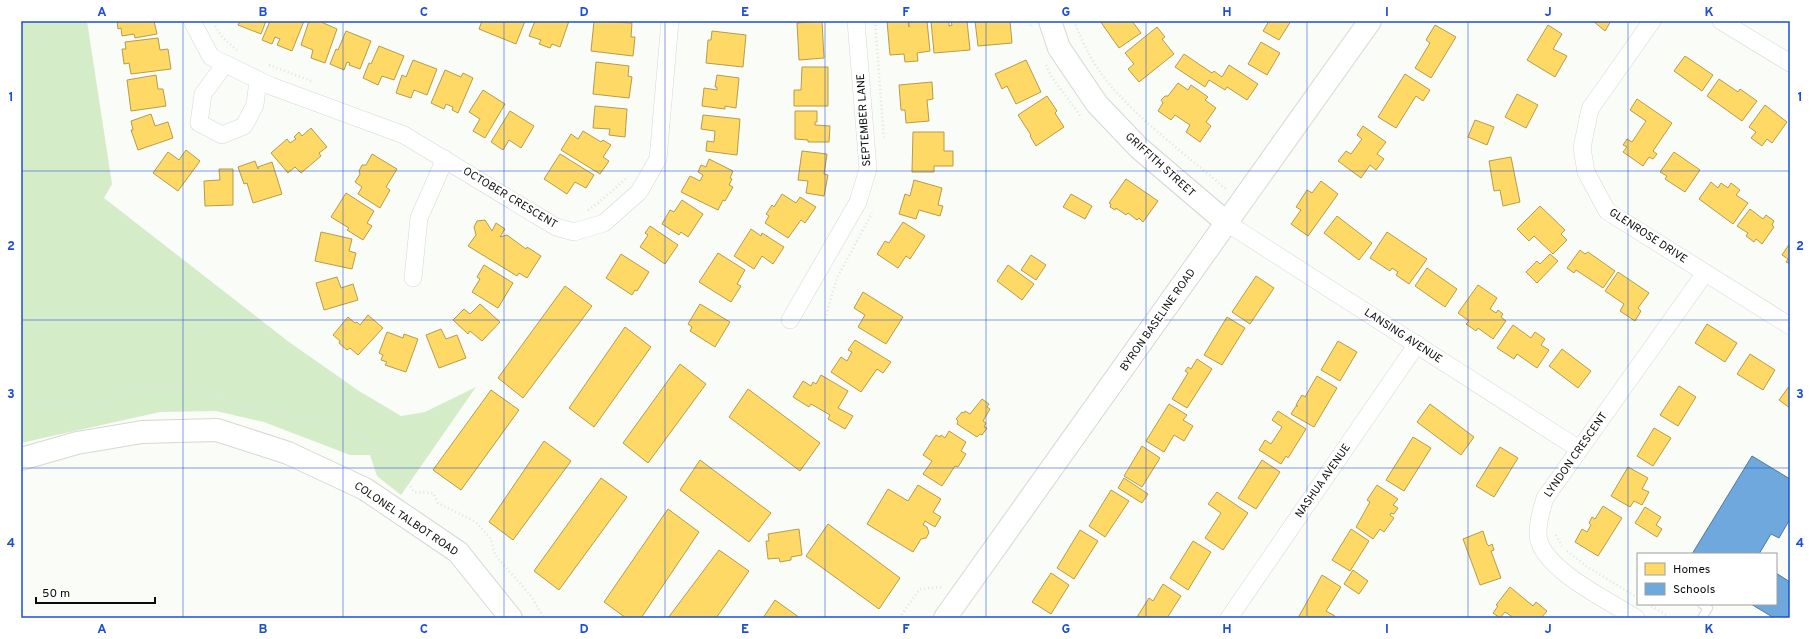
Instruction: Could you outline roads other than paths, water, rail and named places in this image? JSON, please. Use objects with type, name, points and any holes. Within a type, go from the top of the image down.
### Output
[{"type":"main road","name":"GRIFFITH STREET","points":[[1050,21],[1059,48],[1097,104],[1139,148],[1227,223]]},
{"type":"main road","name":"BYRON BASELINE ROAD","points":[[945,618],[1370,21]]},
{"type":"main road","name":"COLONEL TALBOT ROAD","points":[[21,460],[77,443],[149,432],[217,430],[288,453],[365,489],[458,552],[511,618]]},
{"type":"street","name":"OCTOBER CRESCENT","points":[[192,21],[211,57],[271,86],[404,135],[556,227],[574,232],[604,223],[639,192],[658,159],[670,21]]},
{"type":"street","name":"SEPTEMBER LANE","points":[[790,320],[858,202],[868,169],[856,21]]},
{"type":"street","name":"GLENROSE DRIVE","points":[[1652,21],[1590,109],[1582,148],[1586,172],[1607,211],[1790,326]]},
{"type":"street","points":[[1721,21],[1790,63]]},
{"type":"street","points":[[225,64],[203,94],[199,123],[222,135],[244,126],[254,105],[258,80]]},
{"type":"street","points":[[413,278],[419,218],[445,159]]},
{"type":"street","name":"LANSING AVENUE","points":[[1227,223],[1579,449]]},
{"type":"street","name":"LYNDON CRESCENT","points":[[1636,618],[1576,581],[1554,564],[1540,546],[1538,522],[1545,498],[1705,273]]},
{"type":"street","name":"NASHUA AVENUE","points":[[1229,618],[1417,344]]},
{"type":"lane","points":[[1702,618],[1708,608],[1704,605]]}]
